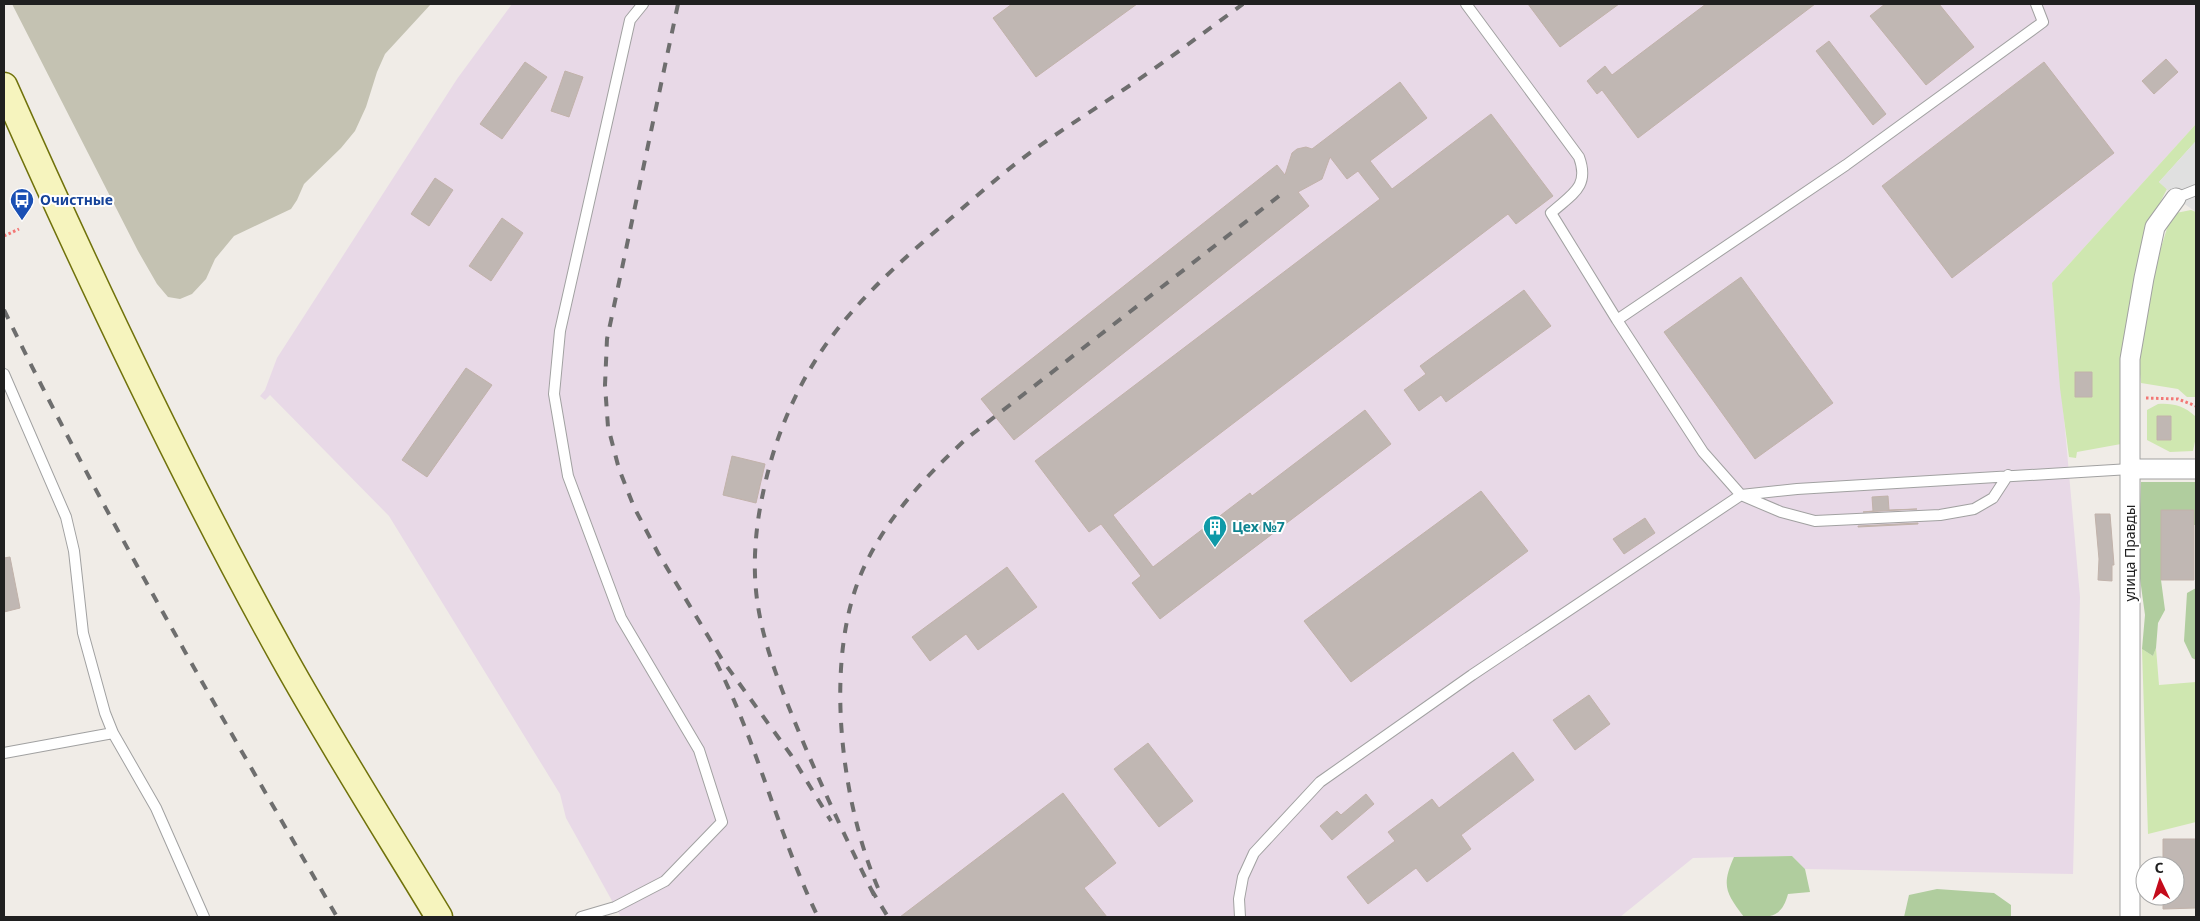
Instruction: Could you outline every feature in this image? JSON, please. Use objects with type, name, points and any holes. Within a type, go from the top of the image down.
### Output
[{"type":"main road","points":[[4,86],[75,246],[151,404],[228,555],[285,660],[439,917]]},
{"type":"street","name":"улица Правды","points":[[2130,917],[2130,359],[2155,228],[2176,198]]},
{"type":"street","points":[[2130,469],[2196,469]]},
{"type":"lane","points":[[581,917],[615,907],[666,881],[722,822],[699,750],[621,618],[568,476],[554,394],[560,331],[630,20],[643,4]]},
{"type":"lane","points":[[1466,4],[1579,157],[1583,176],[1581,184],[1551,213],[1617,320],[1703,452],[1742,495],[1781,512],[1815,521],[1940,515],[1974,509],[1993,498],[2008,475]]},
{"type":"lane","points":[[1617,320],[1846,165],[2043,22],[2036,4]]},
{"type":"lane","points":[[2176,198],[2196,190]]},
{"type":"lane","points":[[4,374],[66,517],[74,551],[83,633],[88,658],[104,712],[156,808],[204,917]]},
{"type":"lane","points":[[1240,917],[1239,899],[1243,877],[1254,852],[1320,782],[1472,675],[1742,495],[1797,489],[2130,469]]},
{"type":"lane","points":[[4,753],[114,732]]},
{"type":"path","points":[[4,236],[20,229]]},
{"type":"path","points":[[2130,397],[2178,399],[2196,406]]},
{"type":"shaded area","points":[[12,4],[431,4],[385,54],[366,107],[355,131],[341,148],[304,184],[291,209],[234,236],[215,259],[206,279],[192,294],[180,299],[168,297],[157,284],[138,251]]},
{"type":"shaded area","points":[[512,4],[2196,4],[2196,124],[2052,283],[2080,597],[2073,874],[1805,869],[1792,856],[1693,858],[1620,917],[621,917],[566,818],[560,794],[389,516],[270,395],[265,400],[260,396],[265,390],[277,358],[457,79]]},
{"type":"shaded area","points":[[2196,141],[2196,212],[2176,198],[2159,182]]},
{"type":"green space","points":[[2196,124],[2196,141],[2159,182],[2167,189],[2150,222],[2135,277],[2120,367],[2123,429],[2121,444],[2077,452],[2076,458],[2069,457],[2060,388],[2052,283]]},
{"type":"green space","points":[[2191,210],[2196,212],[2196,397],[2187,397],[2178,389],[2141,383],[2139,365],[2152,276],[2170,219],[2176,213]]},
{"type":"green space","points":[[2158,404],[2178,406],[2195,416],[2196,437],[2193,451],[2170,452],[2147,440],[2147,410]]},
{"type":"green space","points":[[2141,482],[2196,482],[2196,525],[2194,525],[2194,510],[2161,510],[2161,580],[2165,610],[2158,623],[2156,648],[2153,656],[2142,649],[2145,615],[2138,564]]},
{"type":"green space","points":[[2196,588],[2196,660],[2192,658],[2184,641],[2187,593]]},
{"type":"green space","points":[[2156,648],[2159,685],[2196,682],[2196,822],[2148,834],[2142,649],[2153,656]]},
{"type":"green space","points":[[1792,856],[1805,869],[1810,892],[1788,894],[1782,909],[1767,917],[1744,917],[1733,902],[1727,889],[1728,875],[1734,857]]},
{"type":"green space","points":[[1937,889],[1994,893],[2011,905],[2011,917],[1904,917],[1909,895]]},
{"type":"building","points":[[1012,4],[1137,4],[1036,77],[993,18]]},
{"type":"building","points":[[1528,4],[1619,4],[1560,47]]},
{"type":"building","points":[[1706,4],[1815,4],[1638,138],[1602,90],[1597,94],[1587,81],[1605,66],[1612,75]]},
{"type":"building","points":[[1885,4],[1939,4],[1974,47],[1926,85],[1870,16]]},
{"type":"building","points":[[1829,41],[1886,114],[1873,125],[1816,51]]},
{"type":"building","points":[[2166,59],[2178,72],[2154,94],[2142,81]]},
{"type":"building","points":[[525,62],[547,77],[502,139],[480,124]]},
{"type":"building","points":[[2044,62],[2114,153],[1952,278],[1882,186]]},
{"type":"building","points":[[565,71],[583,77],[569,117],[551,111]]},
{"type":"building","points":[[1400,82],[1427,118],[1370,161],[1392,189],[1491,114],[1553,196],[1516,224],[1508,214],[1113,515],[1153,567],[1250,493],[1252,496],[1365,410],[1391,444],[1160,619],[1132,583],[1141,576],[1101,524],[1089,532],[1035,461],[1380,199],[1358,171],[1347,179],[1330,157],[1322,179],[1298,192],[1309,206],[1014,440],[981,399],[1277,165],[1285,175],[1292,153],[1297,149],[1306,147],[1312,149]]},
{"type":"building","points":[[435,178],[453,190],[429,226],[411,214]]},
{"type":"building","points":[[502,218],[523,233],[491,281],[469,266]]},
{"type":"building","points":[[1741,277],[1833,403],[1755,459],[1664,332]]},
{"type":"building","points":[[1524,290],[1551,326],[1446,402],[1441,395],[1419,411],[1404,390],[1426,374],[1420,366]]},
{"type":"building","points":[[466,368],[492,385],[427,477],[402,460]]},
{"type":"building","points":[[2075,372],[2092,372],[2092,397],[2075,397]]},
{"type":"building","points":[[2157,416],[2171,416],[2171,440],[2157,440]]},
{"type":"building","points":[[732,456],[765,464],[756,503],[723,495]]},
{"type":"building","points":[[1481,491],[1528,551],[1351,682],[1304,621]]},
{"type":"building","points":[[1888,496],[1889,510],[1917,509],[1863,512],[1873,511],[1872,497]]},
{"type":"building","points":[[2161,510],[2194,510],[2194,580],[2161,580]]},
{"type":"building","points":[[2095,514],[2110,514],[2114,565],[2112,565],[2112,581],[2098,580],[2099,559]]},
{"type":"building","points":[[1645,518],[1655,533],[1624,554],[1613,539]]},
{"type":"building","points":[[1918,524],[1858,527],[1858,526]]},
{"type":"building","points":[[10,557],[20,608],[4,612],[4,558]]},
{"type":"building","points":[[1007,567],[1037,607],[978,650],[966,634],[930,661],[912,637]]},
{"type":"building","points":[[1589,695],[1610,724],[1575,750],[1553,720]]},
{"type":"building","points":[[1148,743],[1193,801],[1159,827],[1114,769]]},
{"type":"building","points":[[1513,752],[1534,780],[1461,835],[1471,849],[1427,882],[1416,868],[1368,904],[1347,877],[1395,841],[1388,832],[1432,799],[1439,808]]},
{"type":"building","points":[[1063,793],[1116,863],[1084,888],[1107,917],[900,917]]},
{"type":"building","points":[[1366,794],[1374,804],[1332,840],[1320,826],[1337,811],[1341,815]]},
{"type":"building","points":[[2163,839],[2196,839],[2196,908],[2163,909],[2163,906],[2185,906],[2185,856],[2163,856]]},
{"type":"railway","points":[[678,4],[607,339],[605,385],[608,427],[619,469],[634,507],[658,553],[723,661],[791,755],[831,821]]},
{"type":"railway","points":[[874,895],[842,830],[788,706],[768,649],[758,606],[755,578],[758,521],[773,454],[787,415],[805,378],[840,326],[869,293],[917,247],[1027,155],[1153,69],[1243,4]]},
{"type":"railway","points":[[878,888],[865,852],[854,812],[846,770],[841,726],[840,681],[844,639],[852,599],[866,563],[876,545],[910,496],[966,439],[1279,196]]},
{"type":"railway","points":[[4,310],[123,541],[337,917]]},
{"type":"railway","points":[[716,662],[744,725],[791,854],[818,917]]},
{"type":"railway","points":[[871,889],[888,917]]},
{"type":"place","name":"Очистные","points":[[22,221]]},
{"type":"place","name":"Цех №7","points":[[1215,548]]}]
